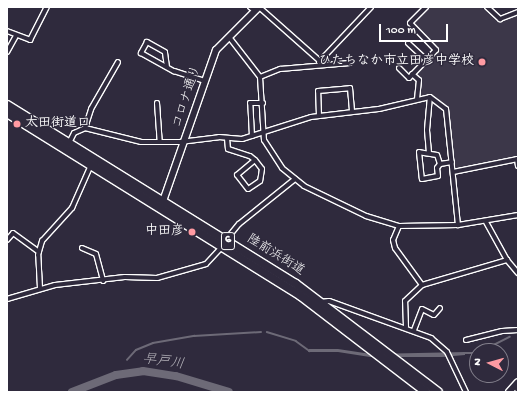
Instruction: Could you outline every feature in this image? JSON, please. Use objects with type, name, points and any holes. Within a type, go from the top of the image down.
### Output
[{"type":"highway","name":"陸前浜街道","points":[[7,105],[69,143],[93,162]]},
{"type":"highway","name":"陸前浜街道","points":[[7,113],[93,162],[162,204],[319,304],[438,392]]},
{"type":"highway","name":"陸前浜街道","points":[[319,304],[426,392]]},
{"type":"street","points":[[7,31],[16,36],[30,40],[47,7]]},
{"type":"street","points":[[315,66],[371,7]]},
{"type":"street","points":[[398,68],[409,78],[436,50],[410,23],[426,7]]},
{"type":"street","points":[[487,7],[500,19],[518,12]]},
{"type":"street","points":[[256,8],[320,61]]},
{"type":"street","name":"コロナ通り","points":[[162,204],[216,50],[256,8]]},
{"type":"street","points":[[7,52],[16,36]]},
{"type":"street","points":[[229,38],[260,77],[263,103],[264,140],[282,168],[295,179],[366,216],[399,226],[458,225],[486,222],[518,215]]},
{"type":"street","points":[[167,67],[165,52],[147,42],[141,52],[167,67],[204,81]]},
{"type":"street","points":[[408,43],[426,60]]},
{"type":"street","points":[[85,128],[91,109],[118,62]]},
{"type":"street","points":[[260,77],[280,69],[350,63]]},
{"type":"street","points":[[412,74],[419,80],[417,99]]},
{"type":"street","points":[[319,116],[318,91],[350,88],[352,112]]},
{"type":"street","points":[[69,143],[74,133],[85,128],[141,142],[227,138],[242,139],[319,116],[393,106],[430,97],[446,109],[458,225]]},
{"type":"street","points":[[429,154],[427,130],[430,97]]},
{"type":"street","points":[[157,103],[160,142]]},
{"type":"street","points":[[252,136],[250,104],[263,103]]},
{"type":"street","points":[[227,138],[228,149],[255,160],[262,169],[260,181],[248,189],[237,175],[255,160]]},
{"type":"street","points":[[419,152],[437,155],[440,164],[437,168],[438,176],[422,179],[419,152]]},
{"type":"street","points":[[453,172],[517,159],[518,166]]},
{"type":"street","points":[[40,288],[39,252],[42,241],[65,219],[72,208],[93,162]]},
{"type":"street","points":[[440,164],[452,162]]},
{"type":"street","points":[[8,296],[40,288],[103,280],[157,278],[199,266],[213,258],[239,224],[295,179]]},
{"type":"street","points":[[486,222],[507,260],[516,266],[518,273]]},
{"type":"street","points":[[399,226],[393,240],[395,248],[422,285]]},
{"type":"street","points":[[7,240],[13,233],[39,252]]},
{"type":"street","points":[[82,248],[96,254],[103,280]]},
{"type":"street","points":[[406,327],[405,301],[422,285],[507,260]]},
{"type":"street","points":[[319,304],[330,301],[406,327],[431,338],[447,352],[466,392]]},
{"type":"street","points":[[414,330],[422,309],[434,315],[440,308]]},
{"type":"street","points":[[466,340],[502,330],[518,330]]},
{"type":"street","points":[[509,392],[517,386]]},
{"type":"shaded area","name":"ひたちなか市立田彦中学校","points":[[428,7],[481,7],[497,22],[518,14],[518,157],[454,170],[447,108],[431,96],[419,96],[421,81],[416,72],[438,50],[412,24]]},
{"type":"shaded area","points":[[309,349],[338,349],[371,354],[465,352],[465,355],[442,357],[370,357],[338,352],[308,352]]},
{"type":"waterway","points":[[127,360],[136,350],[153,343],[194,336],[261,332]]},
{"type":"waterway","points":[[267,332],[296,341],[310,351]]},
{"type":"waterway","points":[[498,343],[510,337]]},
{"type":"waterway","name":"早戸川","points":[[72,392],[116,375],[143,371],[176,376],[229,392]]},
{"type":"place","name":"ひたちなか市立田彦中学校","points":[[482,62]]},
{"type":"place","name":"太田街道口","points":[[17,124]]},
{"type":"place","name":"中田彦","points":[[192,232]]}]
